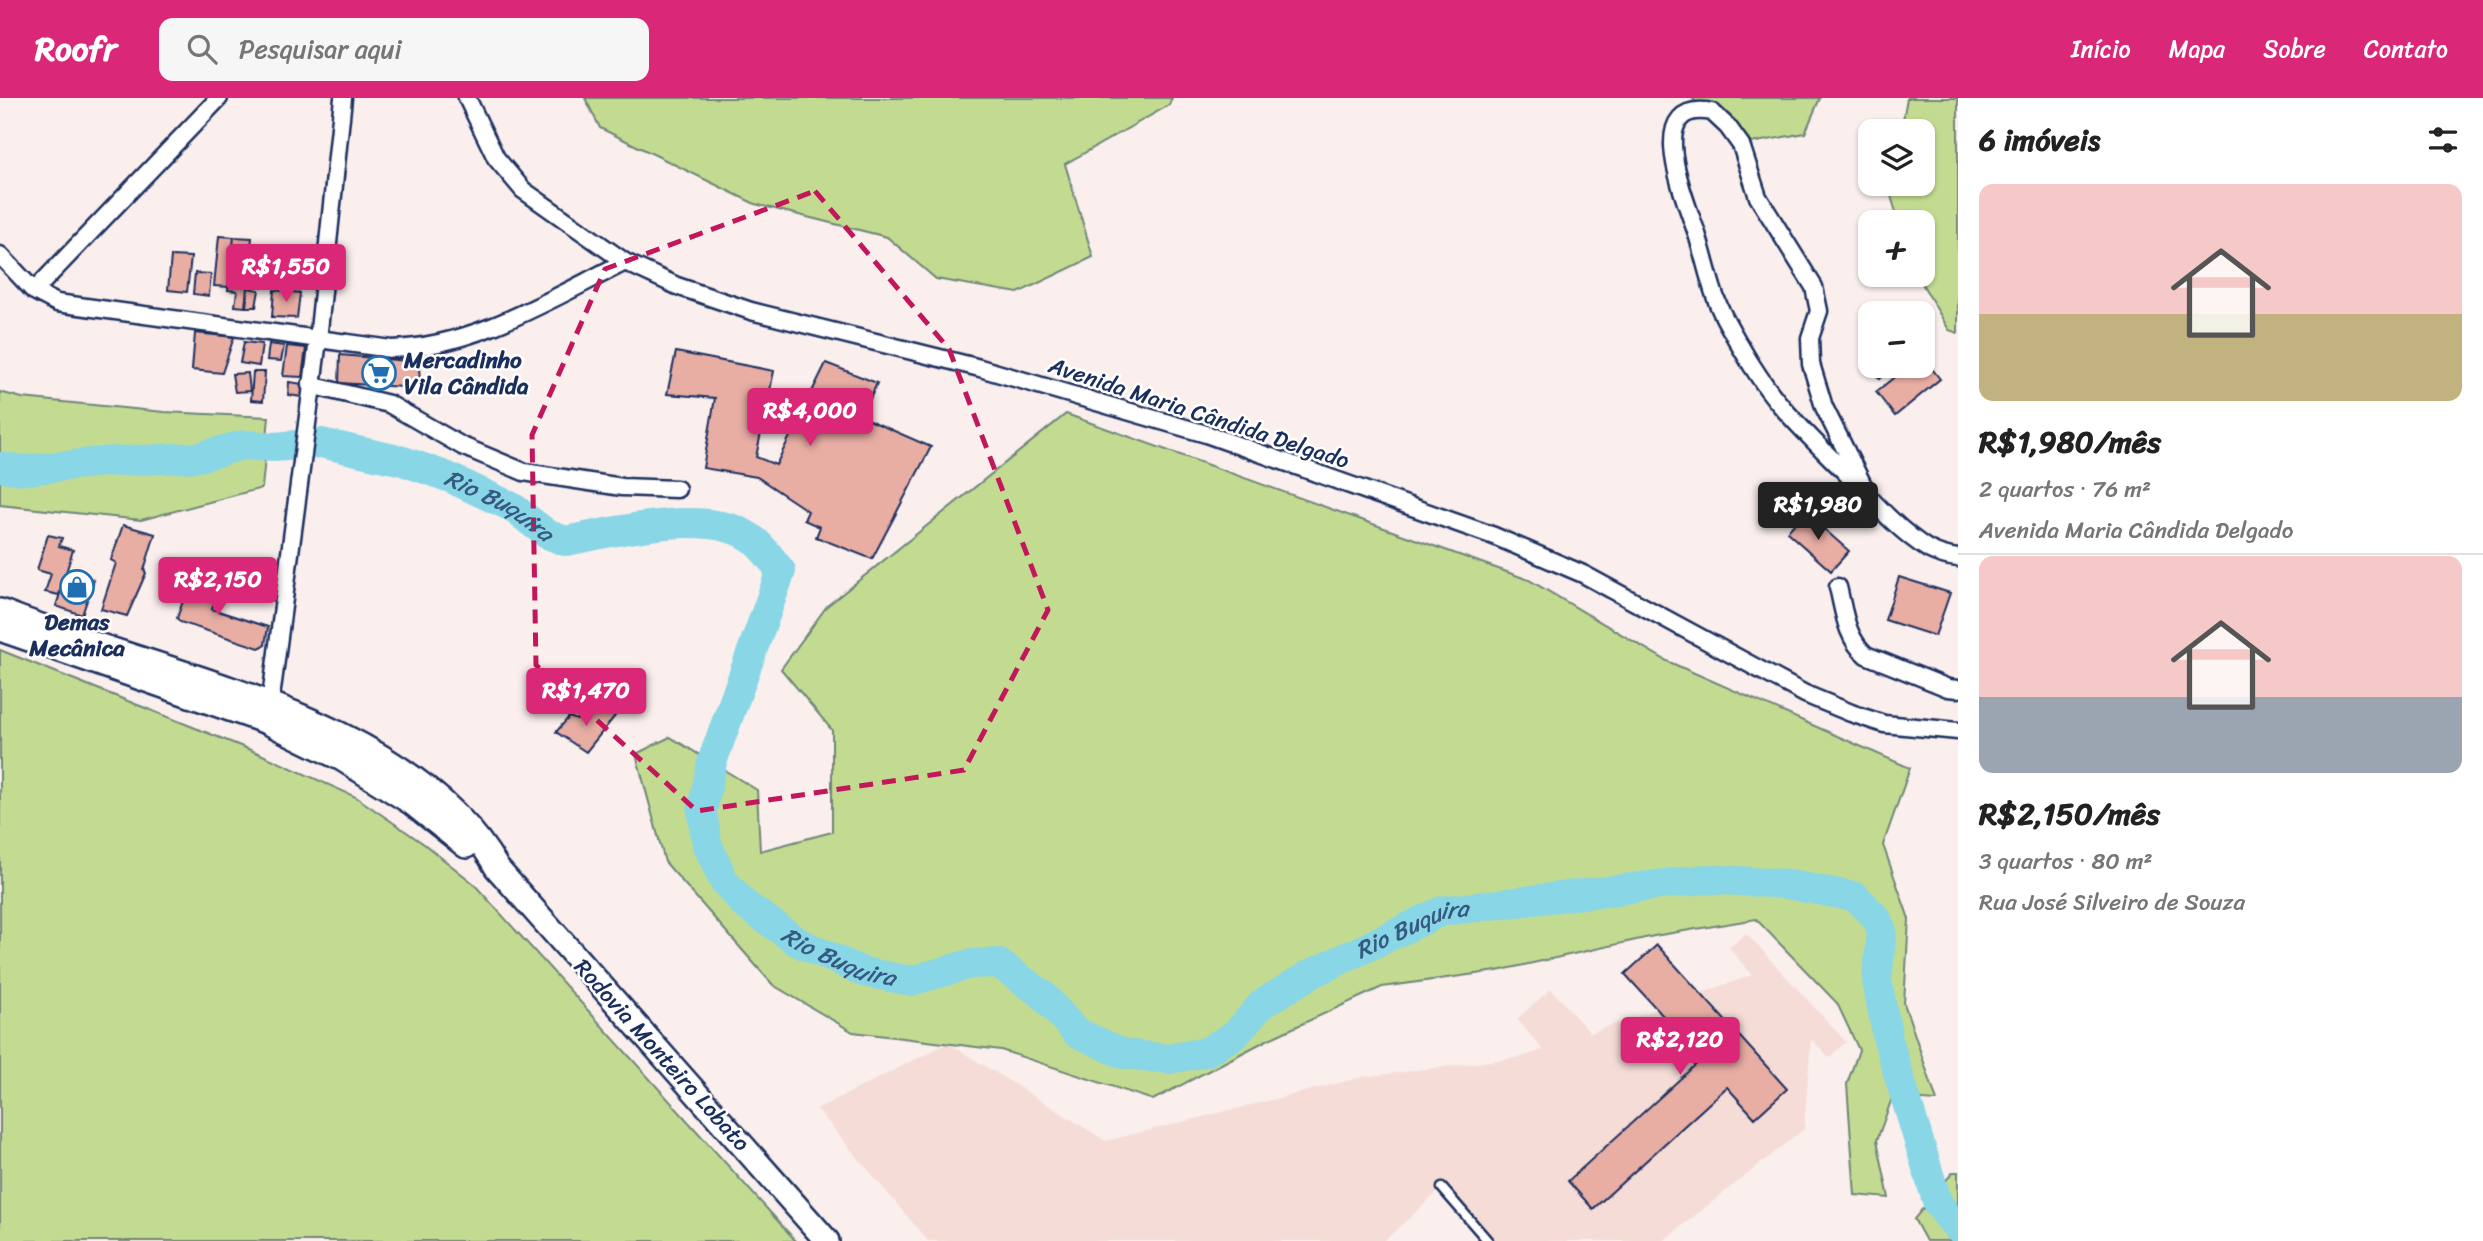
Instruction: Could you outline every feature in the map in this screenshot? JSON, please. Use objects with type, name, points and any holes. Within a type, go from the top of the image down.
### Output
[{"type":"main road","name":"Rodovia Monteiro Lobato","points":[[0,611],[269,714],[412,803],[497,868],[827,1241]]},
{"type":"main road","name":"Rodovia Monteiro Lobato","points":[[0,629],[269,714]]},
{"type":"street","points":[[34,291],[219,98]]},
{"type":"street","points":[[269,714],[307,407],[318,340],[342,98]]},
{"type":"street","name":"Avenida Maria Cândida Delgado","points":[[467,98],[496,158],[523,190],[625,262],[677,286],[751,311],[980,368],[1206,434],[1494,536],[1583,575],[1805,694],[1840,709],[1884,724],[1958,731]]},
{"type":"street","points":[[1869,497],[1859,472],[1840,442],[1824,407],[1811,364],[1810,338],[1819,311],[1814,287],[1758,197],[1747,160],[1735,135],[1712,112],[1695,111],[1687,114],[1677,125],[1673,138],[1674,166],[1724,317],[1783,408],[1869,497],[1919,542],[1938,554],[1958,558]]},
{"type":"street","points":[[0,255],[34,291],[57,303],[391,349],[422,348],[449,342],[504,321],[625,262]]},
{"type":"street","points":[[310,385],[389,404],[462,446],[524,472],[622,487],[677,489]]},
{"type":"street","points":[[1838,587],[1855,646],[1866,655],[1913,675],[1958,689]]},
{"type":"lane","points":[[1442,1188],[1488,1241]]},
{"type":"highlighted area","points":[[815,191],[949,349],[1048,610],[964,770],[697,811],[536,665],[532,435],[605,269]]},
{"type":"shaded area","points":[[1746,933],[1846,1042],[1829,1058],[1811,1039],[1804,1129],[1663,1241],[1485,1241],[1442,1188],[1384,1241],[928,1241],[817,1109],[948,1043],[1106,1141],[1363,1077],[1522,1057],[1543,1050],[1517,1019],[1551,989],[1590,1033],[1752,975],[1729,948]]},
{"type":"green space","points":[[585,98],[1172,98],[1169,105],[1065,164],[1093,257],[1018,293],[936,279],[887,237],[755,204],[600,128]]},
{"type":"green space","points":[[1692,98],[1820,98],[1805,133],[1741,145]]},
{"type":"green space","points":[[1907,98],[1958,98],[1958,333],[1949,330],[1935,306],[1935,301],[1932,301],[1924,287],[1935,287],[1935,210],[1895,210],[1891,196],[1935,196],[1935,119],[1903,119]]},
{"type":"green space","points":[[0,392],[22,398],[164,412],[269,417],[262,488],[141,520],[0,505]]},
{"type":"green space","points":[[1066,414],[1529,580],[1667,661],[1910,768],[1883,845],[1909,919],[1904,1003],[1937,1101],[1892,1098],[1877,1140],[1889,1198],[1855,1195],[1847,1084],[1859,1050],[1837,1003],[1756,919],[1654,936],[1497,971],[1382,987],[1267,1040],[1153,1100],[1001,1050],[853,1032],[773,985],[665,862],[636,754],[670,737],[757,790],[760,851],[832,832],[832,730],[781,669],[827,606]]},
{"type":"green space","points":[[0,650],[258,753],[356,797],[424,844],[473,883],[796,1241],[0,1241]]},
{"type":"green space","points":[[1953,1172],[1958,1172],[1958,1241],[1926,1241],[1914,1219]]},
{"type":"building","points":[[219,236],[234,237],[229,287],[214,286]]},
{"type":"building","points":[[234,237],[252,238],[245,307],[235,306],[237,291],[228,290]]},
{"type":"building","points":[[171,256],[191,257],[187,292],[168,290]]},
{"type":"building","points":[[195,273],[211,274],[209,296],[193,294]]},
{"type":"building","points":[[248,288],[259,290],[256,307],[246,307]]},
{"type":"building","points":[[274,290],[300,293],[297,318],[272,317]]},
{"type":"building","points":[[195,333],[234,337],[222,373],[192,370]]},
{"type":"building","points":[[244,342],[262,344],[259,366],[240,363]]},
{"type":"building","points":[[269,344],[284,346],[281,361],[267,360]]},
{"type":"building","points":[[287,346],[306,348],[302,377],[283,376]]},
{"type":"building","points":[[676,352],[774,371],[756,457],[776,465],[826,363],[877,383],[862,417],[931,447],[872,559],[816,537],[820,527],[804,520],[808,511],[757,477],[703,468],[715,398],[667,394]]},
{"type":"building","name":"Mercadinho Vila Cândida","points":[[340,355],[419,362],[420,388],[339,383]]},
{"type":"building","points":[[253,372],[265,372],[263,401],[251,400]]},
{"type":"building","points":[[248,373],[250,391],[235,392],[232,374]]},
{"type":"building","points":[[1935,373],[1940,379],[1895,416],[1876,392],[1893,378],[1935,378]]},
{"type":"building","points":[[289,382],[303,384],[302,397],[288,395]]},
{"type":"building","points":[[1805,512],[1849,551],[1831,571],[1787,532]]},
{"type":"building","points":[[123,525],[155,534],[144,570],[146,573],[127,616],[101,609],[116,563],[111,560]]},
{"type":"building","points":[[48,535],[62,538],[59,546],[73,550],[59,595],[45,592],[51,574],[37,570]]},
{"type":"building","name":"Demas Mecânica","points":[[67,572],[94,580],[82,615],[56,606]]},
{"type":"building","points":[[1899,577],[1950,593],[1935,636],[1885,620]]},
{"type":"building","points":[[191,578],[219,588],[212,609],[268,627],[265,645],[259,648],[180,622],[177,618]]},
{"type":"building","points":[[597,705],[615,716],[586,752],[556,732],[569,717],[577,720],[585,709],[593,712]]},
{"type":"building","points":[[1657,945],[1787,1089],[1755,1118],[1727,1087],[1593,1209],[1568,1181],[1702,1059],[1625,974]]},
{"type":"waterway","name":"Rio Buquira","points":[[0,467],[25,470],[102,462],[199,457],[243,445],[274,447],[321,443],[403,461],[448,477],[512,507],[547,534],[565,541],[664,524],[716,525],[738,531],[756,542],[781,571],[712,762],[702,811],[707,844],[724,881],[744,904],[798,942],[863,972],[911,981],[970,964],[998,963],[1042,994],[1076,1032],[1124,1054],[1169,1059],[1206,1052],[1236,1034],[1262,1004],[1309,975],[1442,911],[1706,879],[1786,884],[1856,897],[1877,919],[1882,931],[1877,980],[1888,1040],[1938,1204],[1958,1229]]},
{"type":"place","name":"Mercadinho Vila Cândida","points":[[379,373]]},
{"type":"place","name":"Demas Mecânica","points":[[77,587]]}]
